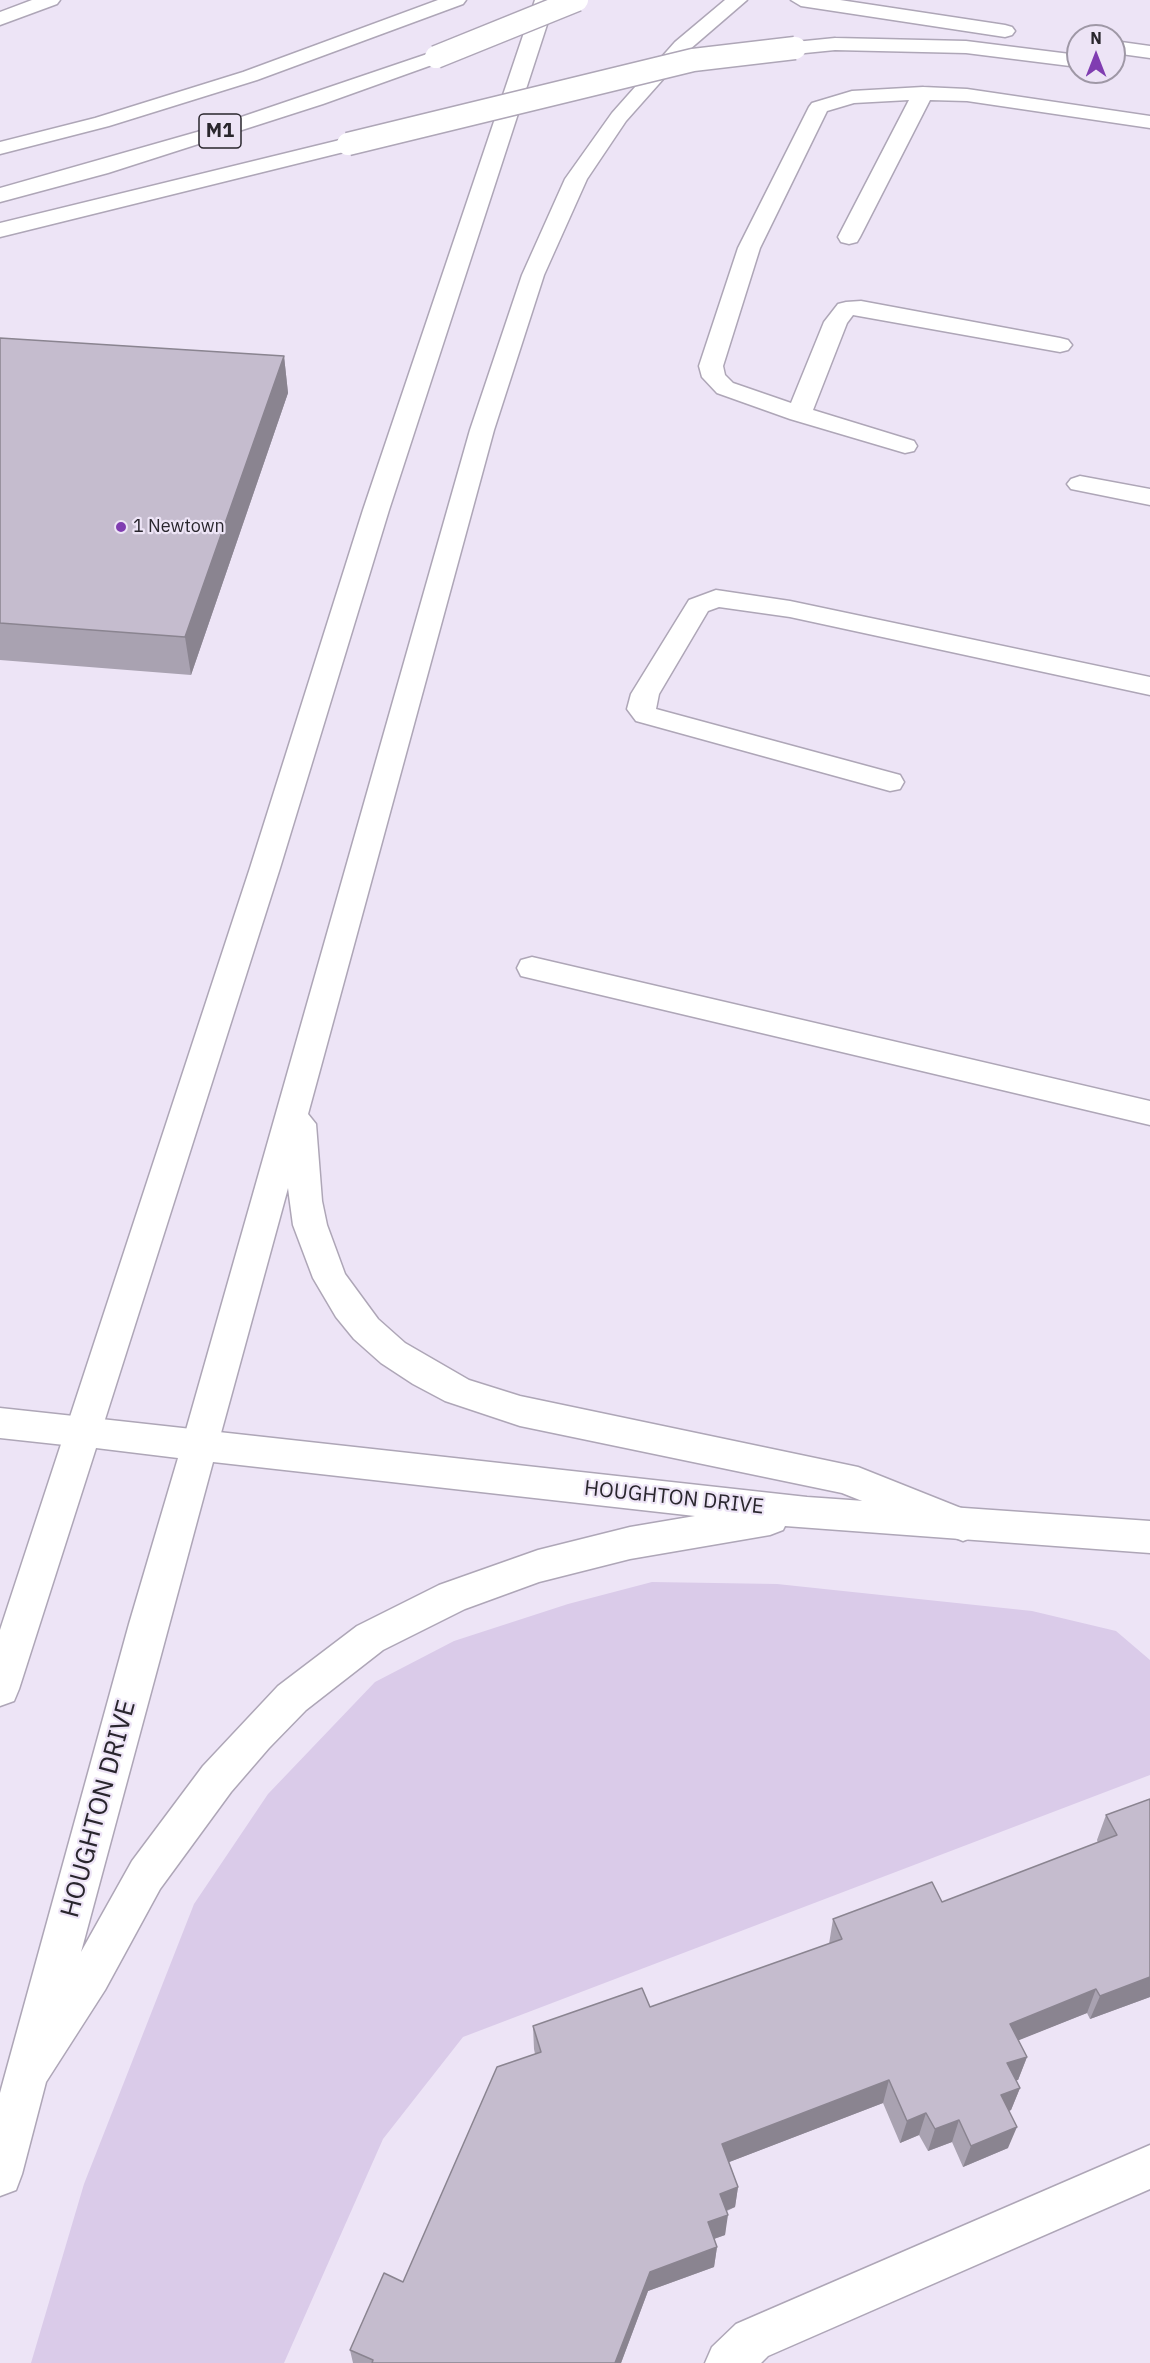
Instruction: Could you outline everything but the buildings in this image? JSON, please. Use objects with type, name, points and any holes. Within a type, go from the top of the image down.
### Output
[{"type":"main road","points":[[0,19],[50,0]]},
{"type":"main road","name":"M1","points":[[0,148],[102,122],[250,76],[407,20],[456,0]]},
{"type":"main road","points":[[0,1689],[265,868],[376,510],[545,0]]},
{"type":"main road","name":"M1","points":[[0,195],[99,168],[215,132],[436,57],[577,0]]},
{"type":"main road","points":[[200,1444],[482,430],[533,274],[576,179],[619,117],[682,46],[737,0]]},
{"type":"main road","points":[[801,0],[1020,33]]},
{"type":"main road","points":[[0,230],[693,60],[835,44],[966,47],[1066,60]]},
{"type":"main road","points":[[1126,49],[1150,52]]},
{"type":"main road","points":[[1126,69],[1150,72]]},
{"type":"main road","points":[[849,237],[923,93]]},
{"type":"main road","points":[[905,446],[799,414],[725,388],[714,376],[711,366],[749,248],[819,107],[852,97],[923,93],[987,97],[1150,122]]},
{"type":"main road","points":[[799,414],[836,322],[846,309],[861,308],[1060,345]]},
{"type":"main road","points":[[1080,484],[1150,497]]},
{"type":"main road","points":[[890,782],[646,715],[641,709],[645,694],[698,606],[716,598],[780,608],[1150,686]]},
{"type":"main road","points":[[532,968],[1150,1113]]},
{"type":"main road","points":[[299,1092],[305,1201],[310,1225],[330,1278],[348,1307],[366,1329],[393,1353],[425,1374],[458,1391],[520,1411],[845,1478],[963,1525]]},
{"type":"main road","name":"HOUGHTON DRIVE","points":[[0,1424],[200,1444],[807,1513],[1150,1537]]},
{"type":"main road","name":"HOUGHTON DRIVE","points":[[0,2174],[31,2067],[142,1646],[200,1444]]},
{"type":"main road","points":[[31,2067],[90,1977],[146,1875],[217,1779],[255,1735],[292,1698],[370,1638],[452,1597],[538,1566],[630,1544],[807,1513]]},
{"type":"main road","points":[[728,2363],[752,2340],[1150,2167]]},
{"type":"shaded area","points":[[652,1582],[777,1584],[1032,1611],[1116,1631],[1150,1660],[1150,1775],[463,2037],[383,2139],[284,2363],[31,2363],[84,2184],[194,1904],[268,1794],[375,1682],[454,1641],[568,1604]]},
{"type":"place","name":"1 Newtown","points":[[121,527]]}]
